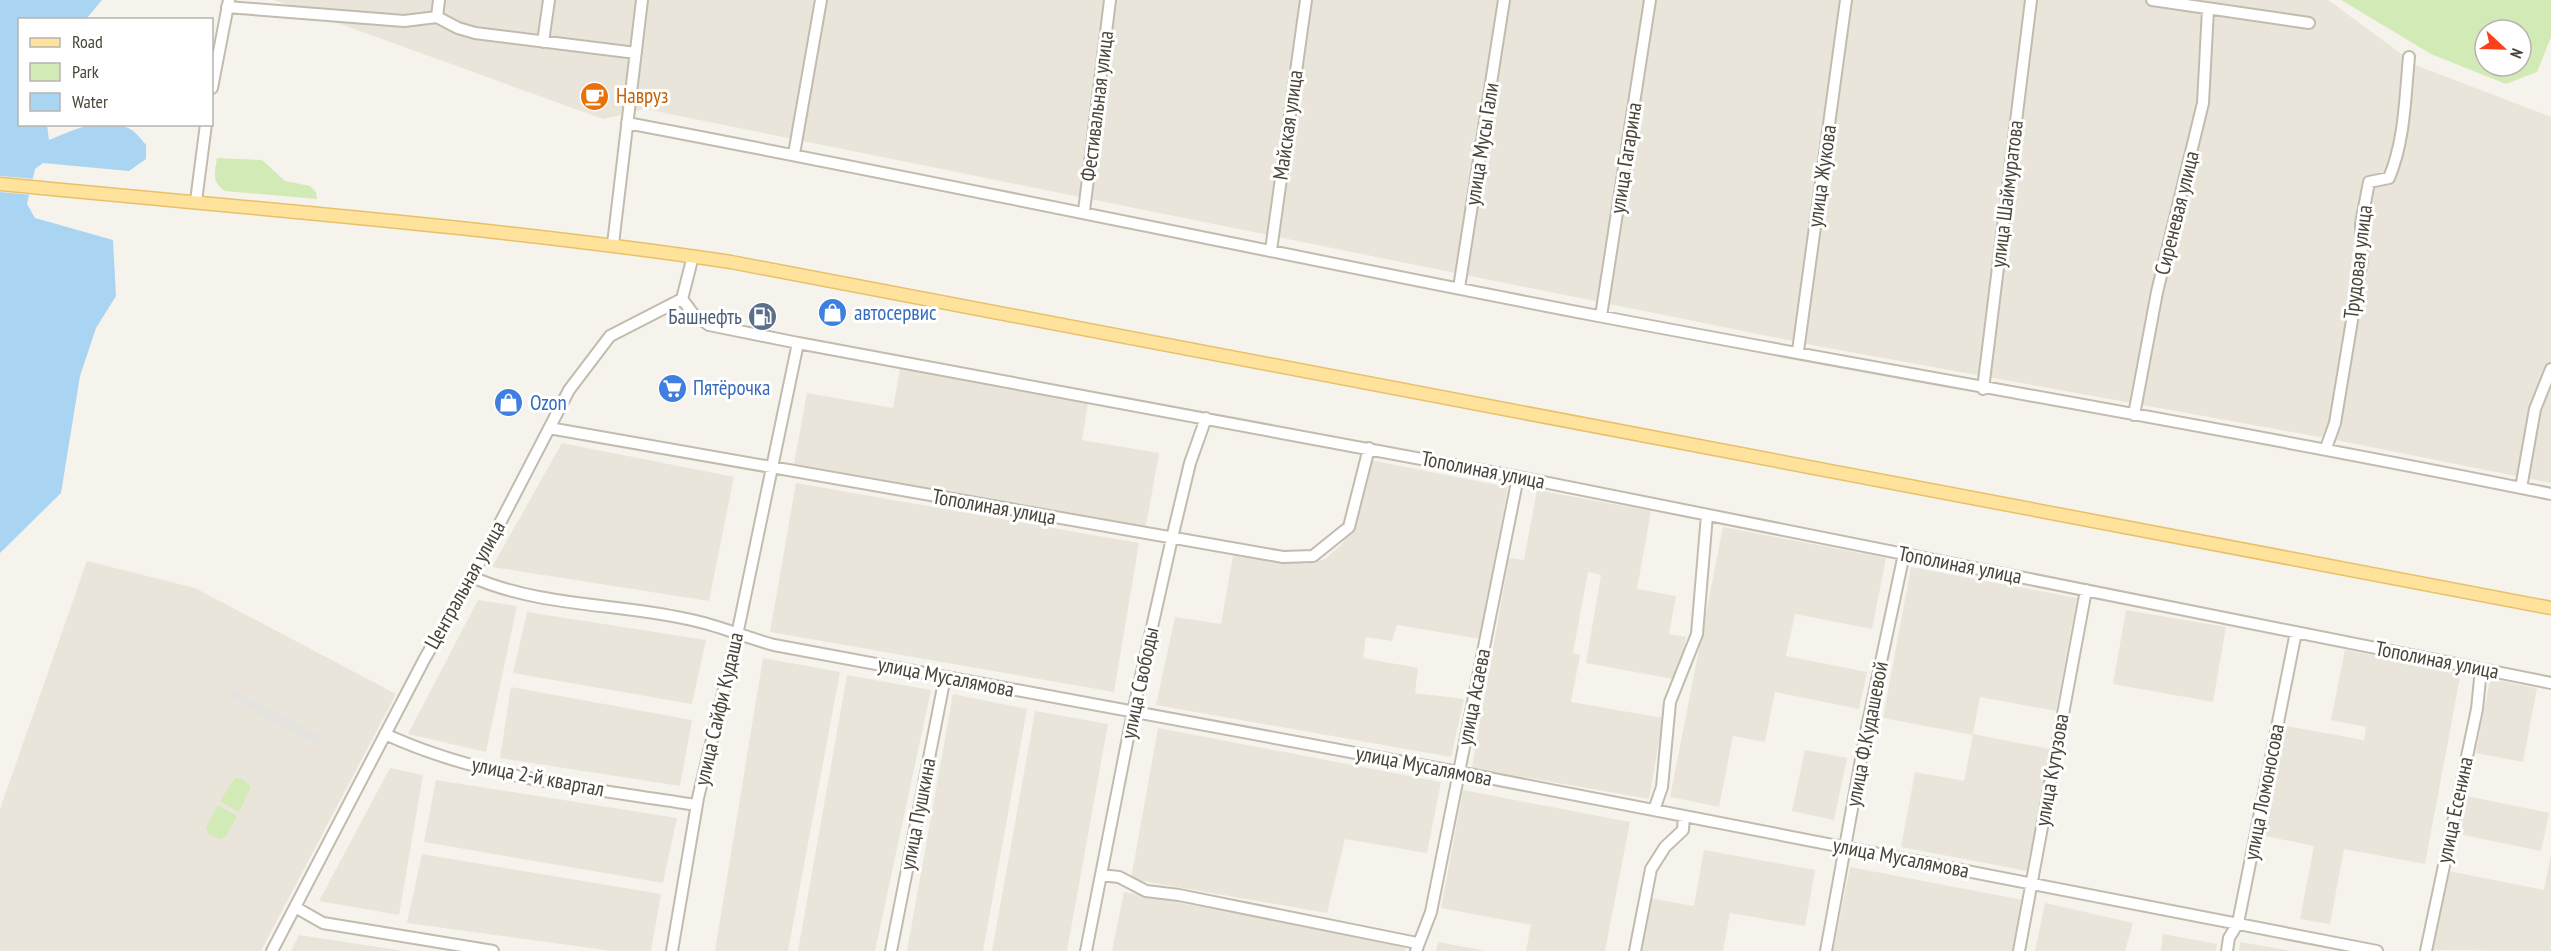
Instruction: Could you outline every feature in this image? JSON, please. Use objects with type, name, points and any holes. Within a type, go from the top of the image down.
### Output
[{"type":"main road","points":[[0,184],[196,201],[613,244],[693,256],[2024,506],[2551,608]]},
{"type":"street","points":[[437,17],[439,0]]},
{"type":"street","points":[[543,42],[549,0]]},
{"type":"street","points":[[613,244],[642,0]]},
{"type":"street","points":[[794,154],[821,0]]},
{"type":"street","name":"Фестивальная улица","points":[[1084,212],[1110,0]]},
{"type":"street","name":"Майская улица","points":[[1270,250],[1306,0]]},
{"type":"street","name":"улица Мусы Гали","points":[[1460,288],[1504,0]]},
{"type":"street","name":"улица Гагарина","points":[[1601,316],[1650,0]]},
{"type":"street","name":"улица Жукова","points":[[1798,351],[1846,0]]},
{"type":"street","name":"улица Шаймуратова","points":[[1983,389],[2031,0]]},
{"type":"street","points":[[2152,0],[2309,23]]},
{"type":"street","points":[[213,83],[228,4],[404,21],[437,17],[458,28],[475,33],[636,53]]},
{"type":"street","name":"Сиреневая улица","points":[[2134,415],[2157,292],[2203,103],[2208,9]]},
{"type":"street","name":"Трудовая улица","points":[[2326,448],[2335,423],[2362,260],[2361,224],[2369,182],[2389,178],[2395,164],[2400,143],[2409,57]]},
{"type":"street","points":[[627,123],[794,154],[1601,316],[1798,351],[1983,389],[2326,448],[2551,494]]},
{"type":"street","points":[[196,201],[206,126]]},
{"type":"street","points":[[682,299],[693,256]]},
{"type":"street","name":"Тополиная улица","points":[[682,299],[694,315],[709,325],[798,344],[1369,448],[2551,683]]},
{"type":"street","name":"Центральная улица","points":[[272,951],[425,658],[472,576],[569,390],[610,336],[682,299]]},
{"type":"street","name":"улица Сайфи Кудаша","points":[[672,951],[696,805],[737,635],[798,344]]},
{"type":"street","points":[[2521,488],[2535,409],[2551,369]]},
{"type":"street","name":"улица Свободы","points":[[1086,951],[1133,712],[1172,538],[1190,463],[1206,418]]},
{"type":"street","name":"Тополиная улица","points":[[549,428],[1272,555],[1313,556],[1349,527],[1369,448]]},
{"type":"street","name":"улица Асаева","points":[[1416,947],[1431,912],[1518,477]]},
{"type":"street","points":[[1654,810],[1662,788],[1670,702],[1696,634],[1707,514]]},
{"type":"street","name":"улица Ф.Кудашевой","points":[[1826,951],[1866,732],[1904,554]]},
{"type":"street","name":"улица Мусалямова","points":[[472,576],[494,586],[524,593],[696,621],[774,645],[1458,772],[2377,951]]},
{"type":"street","name":"улица Кутузова","points":[[2019,951],[2086,590]]},
{"type":"street","name":"улица Ломоносова","points":[[2227,951],[2229,938],[2238,923],[2296,632]]},
{"type":"street","name":"улица Есенина","points":[[2426,951],[2477,709],[2481,669]]},
{"type":"street","name":"улица Пушкина","points":[[891,951],[945,677]]},
{"type":"street","name":"улица 2-й квартал","points":[[385,734],[426,753],[502,773],[696,805]]},
{"type":"street","points":[[1635,951],[1652,869],[1665,847],[1683,830],[1684,816]]},
{"type":"street","points":[[1101,876],[1119,878],[1146,891],[1179,895],[1416,947]]},
{"type":"street","points":[[295,907],[323,923],[493,951]]},
{"type":"shaded area","points":[[274,0],[2328,0],[2418,66],[2551,117],[2551,483],[2336,440],[1817,346],[645,109],[603,119]]},
{"type":"shaded area","points":[[900,369],[1088,402],[1082,440],[1159,453],[1146,526],[794,464],[807,393],[893,408]]},
{"type":"shaded area","points":[[562,443],[734,477],[709,601],[492,567]]},
{"type":"shaded area","points":[[1370,460],[1508,487],[1480,639],[1397,625],[1392,641],[1366,637],[1363,658],[1418,668],[1415,693],[1464,699],[1451,757],[1156,705],[1175,617],[1221,624],[1233,556],[1307,564],[1325,559],[1340,546],[1356,526]]},
{"type":"shaded area","points":[[796,483],[1139,543],[1114,692],[770,632]]},
{"type":"shaded area","points":[[1537,490],[1651,511],[1637,589],[1676,596],[1669,634],[1686,637],[1679,680],[1586,663],[1601,575],[1588,572],[1573,653],[1580,655],[1571,702],[1663,718],[1649,799],[1472,768],[1509,558],[1524,560]]},
{"type":"shaded area","points":[[1723,527],[1886,558],[1872,629],[1795,614],[1786,656],[1867,672],[1859,709],[1775,692],[1765,742],[1733,736],[1719,807],[1670,797]]},
{"type":"shaded area","points":[[87,561],[195,588],[396,694],[261,951],[0,951],[0,809]]},
{"type":"shaded area","points":[[1911,567],[2077,598],[2056,711],[1980,697],[1973,734],[2050,749],[2027,871],[1901,847],[1915,772],[1964,781],[1973,735],[1883,718]]},
{"type":"shaded area","points":[[478,600],[517,606],[486,752],[408,734]]},
{"type":"shaded area","points":[[2126,610],[2226,627],[2213,702],[2113,684]]},
{"type":"shaded area","points":[[527,612],[706,640],[692,704],[513,673]]},
{"type":"shaded area","points":[[2345,650],[2461,672],[2425,864],[2344,849],[2330,924],[2300,919],[2314,846],[2265,836],[2286,726],[2364,740],[2366,727],[2331,720]]},
{"type":"shaded area","points":[[763,658],[840,672],[788,951],[715,951]]},
{"type":"shaded area","points":[[847,675],[931,690],[875,951],[798,951]]},
{"type":"shaded area","points":[[2490,679],[2537,688],[2523,762],[2476,753]]},
{"type":"shaded area","points":[[511,687],[692,720],[680,786],[500,758]]},
{"type":"shaded area","points":[[233,689],[323,738],[318,746],[229,697]]},
{"type":"shaded area","points":[[953,694],[1027,709],[983,951],[907,951]]},
{"type":"shaded area","points":[[1035,711],[1108,724],[1067,951],[992,951]]},
{"type":"shaded area","points":[[1158,728],[1441,782],[1427,853],[1345,839],[1327,913],[1131,879]]},
{"type":"shaded area","points":[[1805,750],[1847,758],[1834,820],[1792,811]]},
{"type":"shaded area","points":[[390,768],[423,775],[399,915],[319,901]]},
{"type":"shaded area","points":[[436,780],[677,818],[663,883],[424,842]]},
{"type":"shaded area","points":[[1463,790],[1630,822],[1605,951],[1526,951],[1531,925],[1441,908]]},
{"type":"shaded area","points":[[2462,795],[2549,813],[2541,851],[2454,833]]},
{"type":"shaded area","points":[[1704,850],[1815,870],[1805,926],[1730,913],[1723,951],[1640,951],[1650,898],[1694,906]]},
{"type":"shaded area","points":[[422,854],[661,894],[651,951],[612,951],[407,923]]},
{"type":"shaded area","points":[[2551,855],[2551,951],[2432,950],[2448,871],[2544,890]]},
{"type":"shaded area","points":[[1850,867],[2023,900],[2012,951],[1833,951]]},
{"type":"shaded area","points":[[1124,892],[1406,948],[1405,951],[1112,951]]},
{"type":"shaded area","points":[[2045,903],[2133,923],[2125,951],[2035,951]]},
{"type":"shaded area","points":[[2163,934],[2217,944],[2216,951],[2161,951]]},
{"type":"shaded area","points":[[299,935],[404,951],[291,951]]},
{"type":"shaded area","points":[[1438,942],[1486,951],[1436,951]]},
{"type":"shaded area","points":[[2240,942],[2292,951],[2239,951]]},
{"type":"green space","points":[[2341,0],[2551,0],[2551,37],[2537,72],[2533,74],[2533,18],[2473,18],[2473,71],[2431,54]]},
{"type":"green space","points":[[2491,78],[2522,78],[2506,84]]},
{"type":"green space","points":[[217,158],[262,160],[285,181],[310,186],[316,192],[317,199],[225,191],[216,180]]},
{"type":"green space","points":[[235,778],[240,778],[251,786],[239,812],[220,801]]},
{"type":"green space","points":[[218,805],[237,816],[226,836],[219,839],[209,834],[206,827]]},
{"type":"water","points":[[0,0],[102,0],[87,18],[18,18],[18,126],[47,126],[49,140],[85,126],[124,126],[138,135],[146,145],[146,159],[129,171],[43,163],[35,169],[27,204],[35,218],[113,240],[116,296],[96,328],[80,376],[61,493],[0,553]]},
{"type":"pier","points":[[0,176],[36,179],[32,195],[0,192]]},
{"type":"place","name":"Навруз","points":[[595,96]]},
{"type":"place","name":"автосервис","points":[[833,313]]},
{"type":"place","name":"Башнефть","points":[[763,317]]},
{"type":"place","name":"Пятёрочка","points":[[672,388]]},
{"type":"place","name":"Ozon","points":[[509,403]]}]
